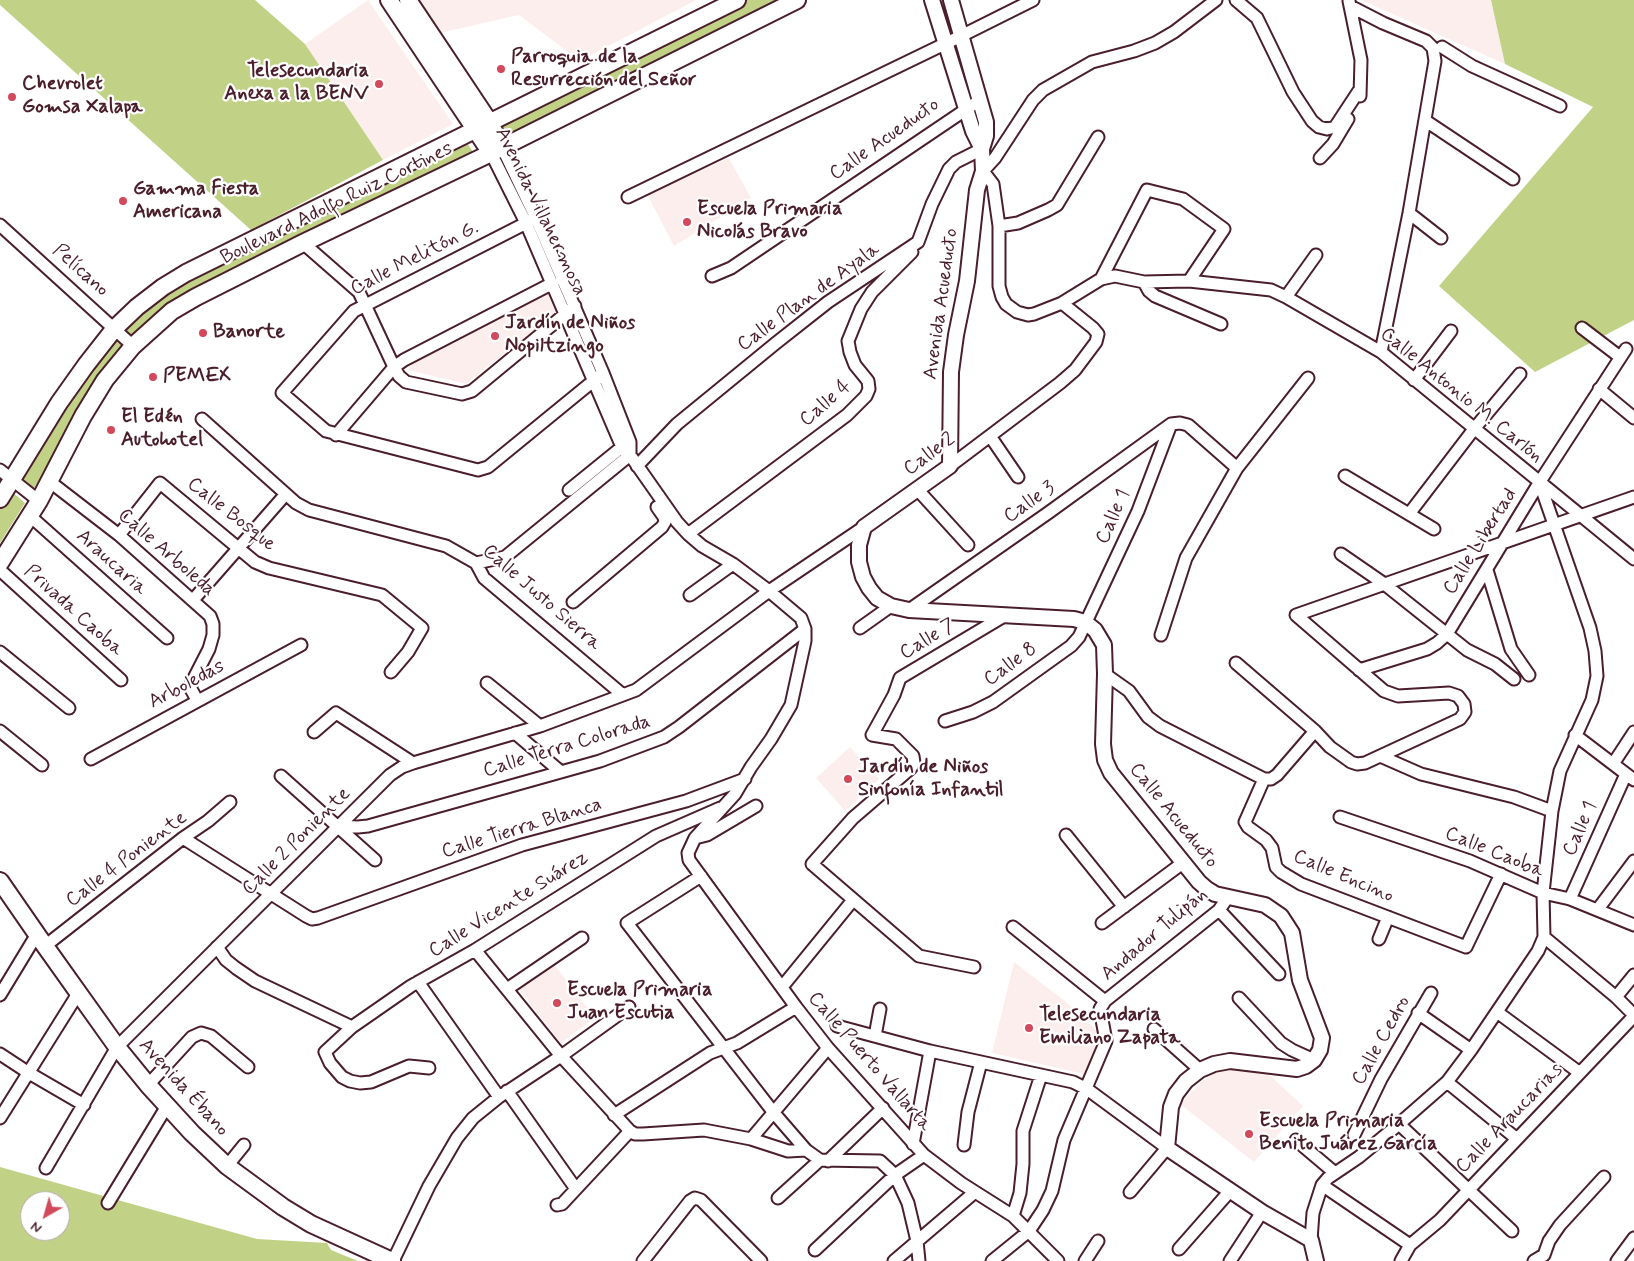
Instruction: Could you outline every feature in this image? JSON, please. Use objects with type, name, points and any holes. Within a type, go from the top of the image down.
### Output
[{"type":"main road","name":"Avenida Villahermosa","points":[[389,0],[483,126]]},
{"type":"main road","name":"Avenida Villahermosa","points":[[408,0],[497,150]]},
{"type":"main road","name":"Boulevard Adolfo Ruiz Cortines","points":[[0,499],[6,475],[86,365],[116,328],[138,307],[163,288],[186,273],[737,0]]},
{"type":"main road","name":"Boulevard Adolfo Ruiz Cortines","points":[[0,563],[39,500],[87,408],[105,380],[133,346],[172,311],[196,296],[302,243],[497,150],[797,0]]},
{"type":"main road","name":"Avenida Ébano","points":[[0,881],[118,1047],[148,1085],[192,1133],[227,1166],[259,1191],[311,1224],[392,1261]]},
{"type":"street","name":"Avenida Acueducto","points":[[932,0],[972,131],[982,149]]},
{"type":"street","name":"Avenida Acueducto","points":[[950,0],[986,122],[986,136],[982,149],[983,171],[977,190],[967,280],[956,334],[951,372],[950,466]]},
{"type":"street","points":[[628,197],[1033,0]]},
{"type":"street","points":[[983,171],[995,158],[1033,100],[1043,90],[1092,62],[1134,51],[1155,43],[1174,32],[1216,0]]},
{"type":"street","points":[[1236,0],[1257,18],[1293,92],[1312,121],[1319,127],[1327,129],[1334,127],[1360,89]]},
{"type":"street","points":[[1349,3],[1383,23],[1426,41],[1472,66],[1560,106]]},
{"type":"street","points":[[1320,158],[1333,144],[1359,102],[1361,60],[1349,3]]},
{"type":"street","points":[[1438,48],[1506,73]]},
{"type":"street","points":[[1381,352],[1409,213],[1438,48]]},
{"type":"street","name":"Calle Acueducto","points":[[712,276],[732,268],[980,100]]},
{"type":"street","points":[[1426,121],[1513,178]]},
{"type":"street","points":[[1000,226],[1018,222],[1057,205],[1098,137]]},
{"type":"street","points":[[918,242],[932,204],[949,168],[956,162],[982,149]]},
{"type":"street","name":"Avenida Villahermosa","points":[[497,150],[570,309],[603,373],[630,442],[626,451]]},
{"type":"street","name":"Calle Antonio M. Carlón","points":[[983,171],[993,184],[1000,226],[999,286],[1006,304],[1017,312],[1028,315],[1062,303],[1101,279],[1115,276],[1144,282],[1189,281],[1271,290],[1381,352],[1634,559]]},
{"type":"street","points":[[1101,279],[1148,190],[1183,200],[1224,229],[1189,281]]},
{"type":"street","points":[[1409,213],[1441,238]]},
{"type":"street","name":"Avenida Villahermosa","points":[[531,221],[552,282],[570,309],[593,380],[626,451],[677,522],[688,534],[702,546],[733,564],[769,591],[801,618],[805,629]]},
{"type":"street","name":"Calle Melitón G.","points":[[336,435],[326,431],[282,393],[354,311],[531,221]]},
{"type":"street","name":"Pelícano","points":[[0,225],[116,328],[133,346]]},
{"type":"street","name":"Calle Plan de Ayala","points":[[637,466],[677,424],[776,343],[828,302],[918,242]]},
{"type":"street","name":"Calle 4","points":[[688,534],[847,415],[866,396],[869,389],[868,381],[855,365],[850,352],[848,341],[852,327],[860,309],[872,292],[909,255],[918,242]]},
{"type":"street","points":[[302,243],[359,292],[394,367],[399,376],[406,382],[462,394],[472,391],[570,309]]},
{"type":"street","points":[[1286,297],[1316,255]]},
{"type":"street","points":[[552,282],[394,367],[336,435],[478,470],[488,467],[603,373]]},
{"type":"street","points":[[1144,282],[1149,291],[1156,296],[1221,324]]},
{"type":"street","name":"Calle 2","points":[[624,695],[636,690],[769,591],[950,466],[1075,370],[1096,342],[1098,334],[1094,328],[1062,303]]},
{"type":"street","name":"Calle Libertad","points":[[1359,670],[1427,649],[1446,634],[1623,353],[1582,328]]},
{"type":"street","points":[[1414,380],[1451,330]]},
{"type":"street","points":[[1409,514],[1474,429],[1520,374]]},
{"type":"street","points":[[1162,635],[1186,558],[1237,468],[1308,378]]},
{"type":"street","points":[[1599,389],[1634,418]]},
{"type":"street","name":"Calle Justo Sierra","points":[[202,419],[285,495],[309,510],[446,546],[476,563],[484,578],[624,695]]},
{"type":"street","points":[[1171,424],[1180,423],[1188,425],[1237,468]]},
{"type":"street","name":"Calle 3","points":[[909,610],[1171,424]]},
{"type":"street","name":"Calle 1","points":[[1085,622],[1138,510],[1171,424]]},
{"type":"street","points":[[990,436],[1018,477]]},
{"type":"street","points":[[570,490],[626,451]]},
{"type":"street","points":[[476,563],[505,557],[626,451]]},
{"type":"street","points":[[6,475],[39,500]]},
{"type":"street","points":[[1345,476],[1434,529]]},
{"type":"street","name":"Calle Arboleda","points":[[49,481],[119,535],[210,616],[213,624],[213,636],[209,649],[191,684],[191,689],[197,700]]},
{"type":"street","name":"Calle Bosque","points":[[119,535],[160,483],[255,562],[269,568],[382,595],[422,628],[408,652],[391,672]]},
{"type":"street","points":[[1316,1261],[1311,1240],[1313,1213],[1322,1184],[1399,1124],[1447,1082],[1497,1012],[1538,950],[1544,937],[1544,894],[1552,811],[1560,771],[1592,700],[1596,676],[1595,651],[1590,628],[1540,483]]},
{"type":"street","points":[[573,602],[662,527],[665,522],[664,517],[650,498],[650,484]]},
{"type":"street","points":[[917,489],[968,545]]},
{"type":"street","points":[[193,600],[285,495]]},
{"type":"street","points":[[1236,664],[1315,730],[1330,747],[1357,764],[1364,763],[1460,720],[1465,712],[1464,704],[1458,696],[1449,693],[1398,696],[1384,691],[1296,615],[1634,496]]},
{"type":"street","name":"Araucaria","points":[[29,515],[167,638]]},
{"type":"street","points":[[864,527],[859,546],[859,562],[862,577],[877,598],[891,606],[909,610],[1074,619],[1085,622]]},
{"type":"street","points":[[1341,554],[1383,584],[1467,650],[1495,664],[1514,679]]},
{"type":"street","points":[[690,595],[733,564]]},
{"type":"street","name":"Privada Caoba","points":[[0,570],[121,680]]},
{"type":"street","points":[[1487,570],[1511,649],[1529,675]]},
{"type":"street","points":[[860,628],[891,606]]},
{"type":"street","name":"Calle 7","points":[[853,900],[812,864],[853,818],[911,768],[914,763],[913,756],[896,739],[872,735],[894,695],[900,678],[1004,616]]},
{"type":"street","name":"Calle Acueducto","points":[[1085,622],[1095,630],[1104,645],[1103,744],[1105,760],[1111,773],[1199,882],[1215,894],[1264,905],[1281,916],[1292,933],[1300,980],[1322,1038],[1320,1050],[1314,1060]]},
{"type":"street","name":"Calle 8","points":[[945,721],[973,712],[993,702],[1071,646],[1079,637],[1085,622]]},
{"type":"street","points":[[695,838],[745,779],[791,705],[805,641],[805,629]]},
{"type":"street","name":"Calle Terra Colorada","points":[[339,826],[368,826],[600,761],[664,737],[805,629]]},
{"type":"street","name":"Arboledas","points":[[91,759],[301,645]]},
{"type":"street","points":[[0,652],[69,708]]},
{"type":"street","points":[[1105,674],[1129,691],[1148,717],[1160,726],[1268,779],[1315,730]]},
{"type":"street","points":[[487,683],[540,726]]},
{"type":"street","name":"Calle 2 Poniente","points":[[46,1168],[118,1047],[390,775],[413,763],[540,726],[624,695]]},
{"type":"street","points":[[314,732],[336,713],[413,763]]},
{"type":"street","points":[[0,731],[42,765]]},
{"type":"street","points":[[1613,764],[1634,732]]},
{"type":"street","points":[[515,733],[561,772]]},
{"type":"street","points":[[1575,735],[1630,777]]},
{"type":"street","points":[[1380,756],[1421,774],[1514,797],[1552,811]]},
{"type":"street","points":[[281,776],[376,860]]},
{"type":"street","name":"Calle 1","points":[[1570,899],[1630,777]]},
{"type":"street","name":"Calle Tierra Blanca","points":[[272,894],[312,919],[522,845],[686,801],[745,779]]},
{"type":"street","name":"Calle Encino","points":[[1268,779],[1245,822],[1248,828],[1266,840],[1272,848],[1276,867],[1301,884],[1466,947],[1501,874]]},
{"type":"street","name":"Calle 4 Poniente","points":[[41,940],[208,821],[230,802]]},
{"type":"street","name":"Calle Vicente Suárez","points":[[429,1068],[409,1066],[371,1082],[350,1082],[342,1077],[330,1063],[325,1052],[352,1027],[418,982],[475,950],[656,836],[724,806]]},
{"type":"street","points":[[695,838],[707,835],[756,806]]},
{"type":"street","name":"Calle Caoba","points":[[1340,817],[1470,861],[1544,894],[1570,899],[1634,925]]},
{"type":"street","points":[[1066,835],[1124,907]]},
{"type":"street","points":[[183,838],[272,894]]},
{"type":"street","name":"Calle Puerto Vallarta","points":[[695,838],[688,852],[689,860],[828,1048],[924,1155],[975,1192],[1013,1216],[1058,1261]]},
{"type":"street","points":[[1102,923],[1184,862]]},
{"type":"street","points":[[1598,909],[1634,862]]},
{"type":"street","points":[[701,876],[627,923],[774,1113],[806,1150],[824,1160],[880,1161],[895,1175],[908,1203],[917,1242],[919,1261]]},
{"type":"street","name":"Andador Tulipán","points":[[1105,1001],[1219,910],[1228,897]]},
{"type":"street","points":[[782,987],[853,900],[919,956],[974,967]]},
{"type":"street","points":[[1219,910],[1278,974]]},
{"type":"street","points":[[1379,939],[1388,917]]},
{"type":"street","points":[[992,1261],[1029,1231],[1043,1210],[1052,1191],[1064,1140],[1106,1042],[1100,1009],[1105,1001],[1012,927]]},
{"type":"street","points":[[1544,937],[1616,997],[1634,1015]]},
{"type":"street","points":[[507,989],[582,938]]},
{"type":"street","points":[[0,996],[41,940]]},
{"type":"street","points":[[217,947],[236,968],[255,981],[352,1027]]},
{"type":"street","points":[[475,950],[561,1056],[630,1131],[635,1134],[643,1134],[704,1130],[750,1139],[788,1151],[806,1150]]},
{"type":"street","points":[[1616,997],[1634,975]]},
{"type":"street","points":[[418,982],[576,1189]]},
{"type":"street","points":[[0,1118],[79,992]]},
{"type":"street","name":"Calle Cedro","points":[[1354,1135],[1381,1078],[1431,993]]},
{"type":"street","points":[[1130,1192],[1167,1148],[1171,1107],[1176,1094],[1186,1081],[1200,1070],[1214,1064],[1230,1061],[1297,1069],[1306,1066],[1314,1060],[1281,1043],[1239,998]]},
{"type":"street","points":[[392,1261],[447,1152],[474,1118],[503,1094],[561,1056],[629,1007]]},
{"type":"street","points":[[614,1115],[710,1053],[736,1043],[796,1007]]},
{"type":"street","points":[[875,1036],[880,1009]]},
{"type":"street","points":[[1497,1012],[1580,1073]]},
{"type":"street","points":[[1418,1013],[1471,1050]]},
{"type":"street","name":"Calle Araucarias","points":[[1410,1245],[1440,1220],[1634,1015]]},
{"type":"street","points":[[837,1026],[930,1051],[1073,1082],[1087,1089],[1230,1192],[1311,1240]]},
{"type":"street","points":[[1154,1028],[1200,1070]]},
{"type":"street","points":[[148,1085],[192,1037],[202,1033],[211,1036],[248,1067]]},
{"type":"street","points":[[750,1139],[828,1048]]},
{"type":"street","points":[[914,1144],[930,1051]]},
{"type":"street","points":[[0,1054],[29,1074],[84,1105]]},
{"type":"street","points":[[964,1145],[968,1112],[981,1062]]},
{"type":"street","points":[[1013,1216],[1020,1193],[1023,1164],[1023,1131],[1041,1075]]},
{"type":"street","points":[[1447,1082],[1517,1139]]},
{"type":"street","points":[[108,1203],[167,1106]]},
{"type":"street","points":[[778,1198],[883,1108]]},
{"type":"street","points":[[1399,1124],[1512,1231]]},
{"type":"street","points":[[557,1206],[562,1204],[630,1131]]},
{"type":"street","points":[[1296,1140],[1335,1173]]},
{"type":"street","points":[[227,1166],[244,1145]]},
{"type":"street","points":[[815,1250],[895,1175],[924,1155]]},
{"type":"street","points":[[1542,1259],[1549,1241],[1560,1225],[1604,1177]]},
{"type":"street","points":[[1322,1184],[1410,1245],[1401,1261]]},
{"type":"street","points":[[894,1261],[975,1192]]},
{"type":"street","points":[[1179,1249],[1230,1192]]},
{"type":"street","points":[[643,1261],[690,1201],[696,1198],[701,1200],[761,1261]]},
{"type":"street","points":[[1230,1261],[1262,1212]]},
{"type":"street","points":[[1617,1261],[1634,1238]]},
{"type":"street","points":[[1085,1261],[1098,1241]]},
{"type":"shaded area","name":"Telesecundaria Anexa a la BENV","points":[[368,0],[453,124],[383,160],[305,44]]},
{"type":"shaded area","points":[[420,0],[696,0],[580,61],[519,15],[440,33]]},
{"type":"shaded area","points":[[1361,0],[1491,0],[1505,64]]},
{"type":"shaded area","name":"Escuela Primaria Nicolás Bravo","points":[[729,158],[751,198],[674,246],[647,194]]},
{"type":"shaded area","name":"Jardín de Niños Nopiltzingo","points":[[551,289],[560,309],[466,384],[408,370],[413,363]]},
{"type":"shaded area","name":"Jardín de Niños Sinfonía Infantil","points":[[850,747],[879,779],[845,811],[816,778]]},
{"type":"shaded area","name":"Telesecundaria Emiliano Zapata","points":[[1014,962],[1066,1002],[1098,1032],[1088,1075],[992,1053]]},
{"type":"shaded area","name":"Escuela Primaria Juan Escutia","points":[[554,964],[595,1018],[561,1043],[518,988]]},
{"type":"shaded area","name":"Escuela Primaria Benito Juárez García","points":[[1231,1067],[1263,1069],[1303,1106],[1254,1162],[1180,1104],[1201,1082]]},
{"type":"green space","points":[[0,0],[255,0],[305,44],[383,160],[251,230],[0,5]]},
{"type":"green space","points":[[745,0],[778,0],[715,34],[502,138],[496,126]]},
{"type":"green space","points":[[1491,0],[1634,0],[1634,320],[1535,372],[1439,286],[1593,107],[1505,64]]},
{"type":"green space","points":[[465,140],[473,152],[176,303],[134,340],[121,325],[168,291]]},
{"type":"green space","points":[[114,339],[126,350],[98,385],[33,490],[17,477],[82,374]]},
{"type":"green space","points":[[10,490],[25,503],[0,543],[0,506]]},
{"type":"green space","points":[[0,1167],[257,1239],[327,1243],[331,1250],[358,1261],[0,1261]]},
{"type":"place","name":"Parroquia de la Resurrección del Señor","points":[[501,69]]},
{"type":"place","name":"Telesecundaria Anexa a la BENV","points":[[379,84]]},
{"type":"place","name":"Chevrolet Gomsa Xalapa","points":[[12,97]]},
{"type":"place","name":"Gamma Fiesta Americana","points":[[123,201]]},
{"type":"place","name":"Escuela Primaria Nicolás Bravo","points":[[687,222]]},
{"type":"place","name":"Banorte","points":[[203,333]]},
{"type":"place","name":"Jardín de Niños Nopiltzingo","points":[[495,336]]},
{"type":"place","name":"PEMEX","points":[[153,377]]},
{"type":"place","name":"El Edén Autohotel","points":[[111,430]]},
{"type":"place","name":"Jardín de Niños Sinfonía Infantil","points":[[848,779]]},
{"type":"place","name":"Escuela Primaria Juan Escutia","points":[[557,1003]]},
{"type":"place","name":"Telesecundaria Emiliano Zapata","points":[[1029,1028]]},
{"type":"place","name":"Escuela Primaria Benito Juárez García","points":[[1249,1134]]}]
